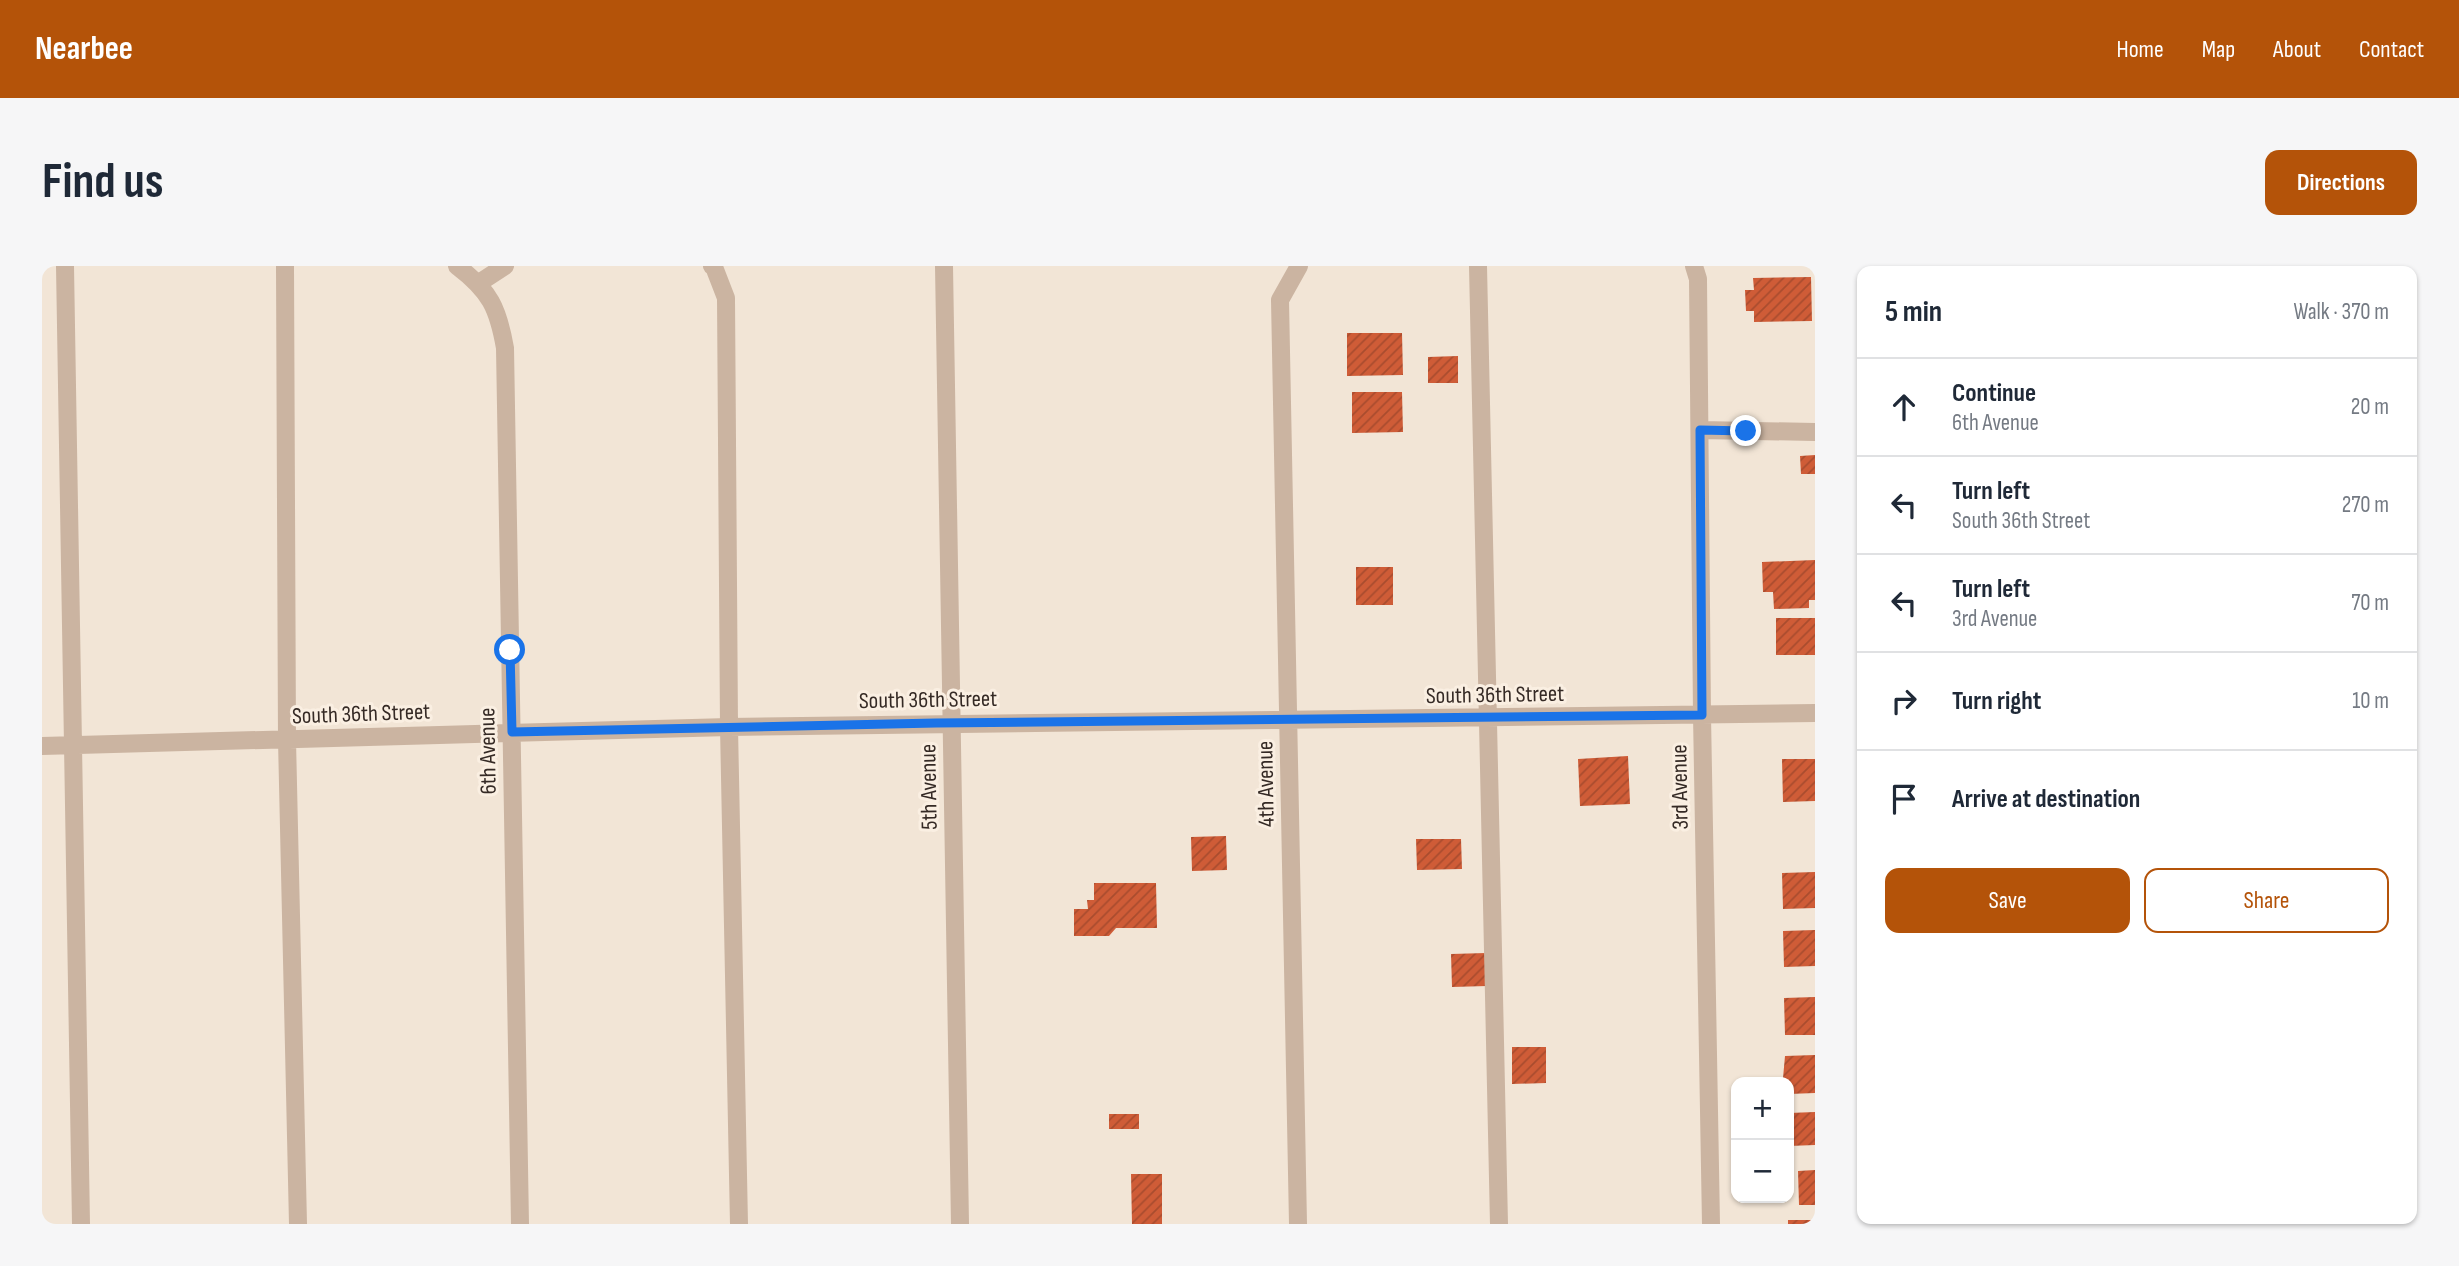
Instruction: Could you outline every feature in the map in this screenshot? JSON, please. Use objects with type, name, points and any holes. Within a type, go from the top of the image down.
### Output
[{"type":"street","points":[[65,266],[81,1224]]},
{"type":"street","points":[[285,266],[287,740],[298,1224]]},
{"type":"street","points":[[457,266],[479,283],[505,266]]},
{"type":"street","points":[[712,266],[726,298],[729,727],[739,1224]]},
{"type":"street","name":"5th Avenue","points":[[944,266],[960,1224]]},
{"type":"street","name":"4th Avenue","points":[[1298,1224],[1280,300],[1299,266]]},
{"type":"street","points":[[1478,266],[1499,1224]]},
{"type":"street","name":"3rd Avenue","points":[[1694,266],[1698,279],[1711,1224]]},
{"type":"street","name":"6th Avenue","points":[[479,283],[500,317],[505,348],[520,1224]]},
{"type":"street","points":[[1700,430],[1815,432]]},
{"type":"street","name":"South 36th Street","points":[[42,746],[729,727],[1815,713]]},
{"type":"building","points":[[1811,277],[1812,321],[1754,322],[1754,311],[1746,311],[1745,290],[1754,290],[1753,278]]},
{"type":"building","points":[[1347,333],[1402,333],[1403,375],[1347,376]]},
{"type":"building","points":[[1458,356],[1458,383],[1428,383],[1428,357]]},
{"type":"building","points":[[1352,392],[1402,392],[1403,432],[1352,433]]},
{"type":"building","points":[[1815,455],[1815,474],[1801,474],[1800,456]]},
{"type":"building","points":[[1815,560],[1815,600],[1809,600],[1809,608],[1774,609],[1773,592],[1763,592],[1762,562]]},
{"type":"building","points":[[1356,567],[1393,567],[1393,605],[1356,605]]},
{"type":"building","points":[[1776,618],[1815,618],[1815,655],[1776,655]]},
{"type":"building","points":[[1628,756],[1630,804],[1580,806],[1578,759]]},
{"type":"building","points":[[1782,759],[1815,759],[1815,801],[1783,802]]},
{"type":"building","points":[[1226,836],[1227,870],[1192,871],[1191,837]]},
{"type":"building","points":[[1416,839],[1461,839],[1462,869],[1417,870]]},
{"type":"building","points":[[1815,872],[1815,908],[1783,909],[1782,873]]},
{"type":"building","points":[[1094,883],[1156,883],[1157,928],[1116,928],[1109,936],[1074,936],[1074,909],[1088,909],[1087,900],[1094,900]]},
{"type":"building","points":[[1815,930],[1815,966],[1784,967],[1783,931]]},
{"type":"building","points":[[1486,953],[1487,986],[1452,987],[1451,954]]},
{"type":"building","points":[[1815,997],[1815,1035],[1785,1035],[1784,998]]},
{"type":"building","points":[[1512,1047],[1546,1047],[1546,1083],[1512,1084]]},
{"type":"building","points":[[1815,1055],[1815,1093],[1794,1094],[1794,1077],[1783,1077],[1785,1056]]},
{"type":"building","points":[[1815,1112],[1815,1145],[1794,1146],[1794,1113]]},
{"type":"building","points":[[1109,1114],[1139,1114],[1139,1129],[1109,1129]]},
{"type":"building","points":[[1815,1170],[1815,1205],[1799,1205],[1798,1171]]},
{"type":"building","points":[[1131,1174],[1162,1174],[1162,1224],[1132,1224]]},
{"type":"building","points":[[1788,1220],[1815,1220],[1815,1224],[1788,1224]]},
{"type":"route","points":[[510,650],[512,732],[936,723],[1702,715],[1700,430],[1746,431]]}]
